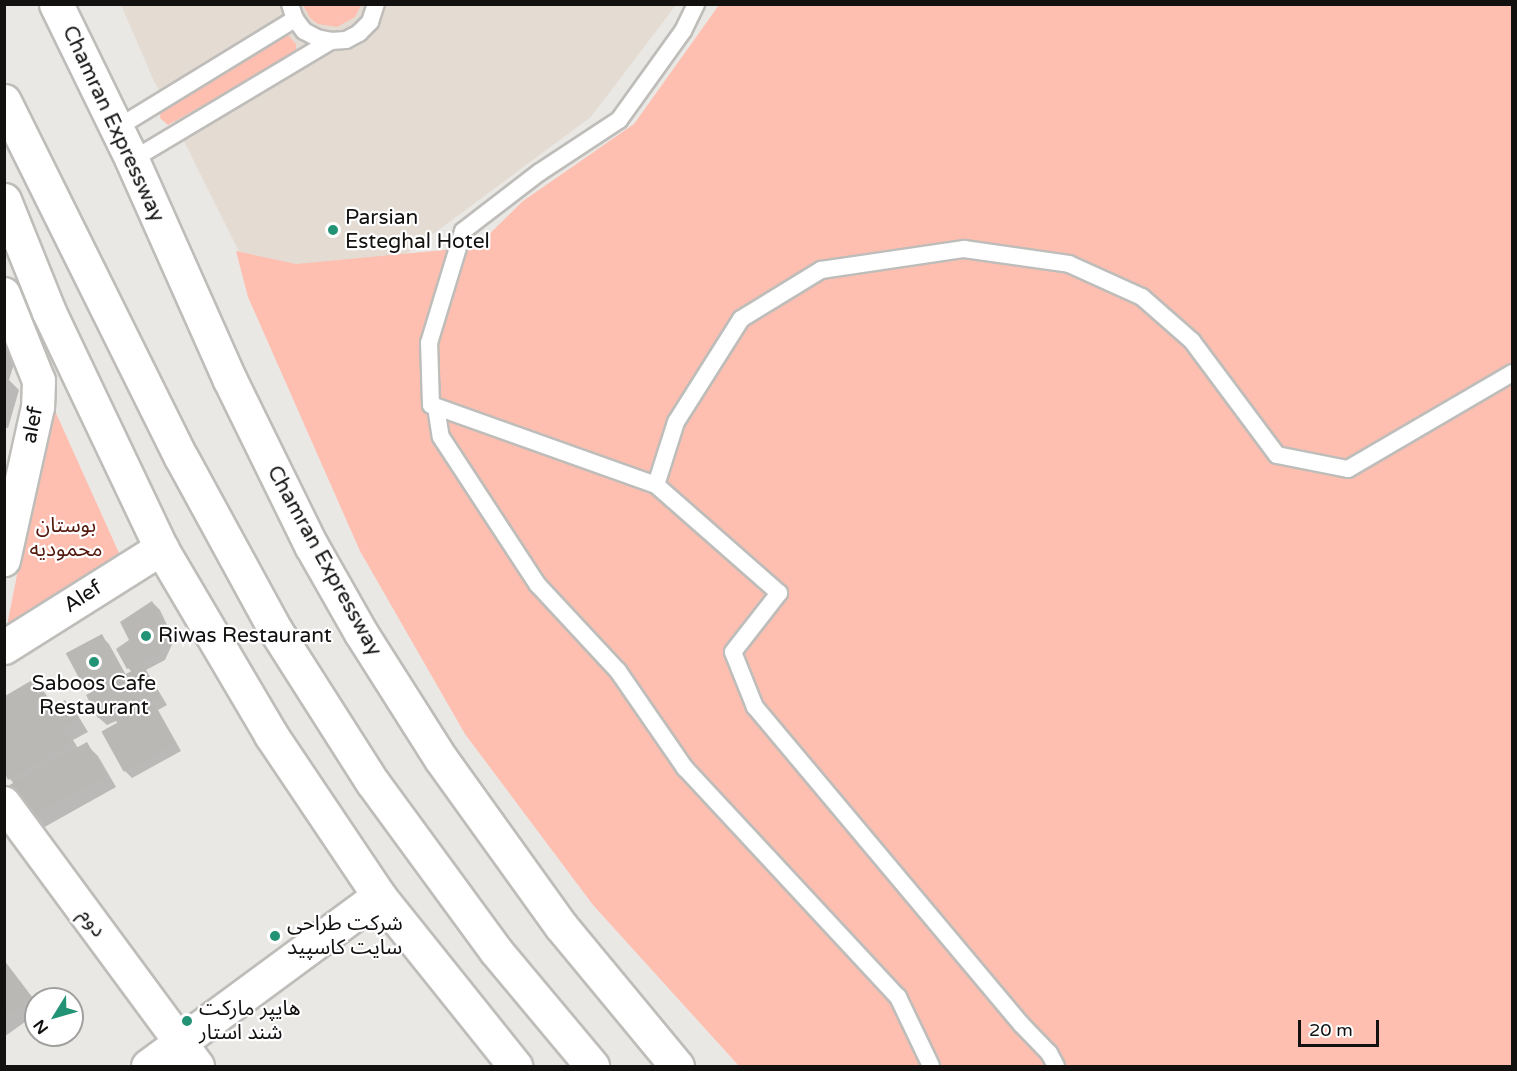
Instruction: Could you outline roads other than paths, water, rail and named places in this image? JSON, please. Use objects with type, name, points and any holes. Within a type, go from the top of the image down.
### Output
[{"type":"main road","name":"Chamran Expressway","points":[[56,4],[117,128],[235,390],[310,545],[361,633],[441,759],[561,926],[677,1066]]},
{"type":"main road","points":[[68,4],[81,58]]},
{"type":"main road","points":[[4,101],[181,457],[276,631],[373,783],[496,951],[592,1066]]},
{"type":"main road","points":[[4,200],[49,312],[160,548],[271,735],[379,896],[515,1066]]},
{"type":"main road","name":"Alef","points":[[4,647],[160,548]]},
{"type":"main road","points":[[148,1066],[189,1055],[379,896]]},
{"type":"street","name":"alef","points":[[4,294],[39,381],[38,407],[15,462],[4,560]]},
{"type":"street","name":"دوم","points":[[4,803],[189,1055]]},
{"type":"lane","points":[[117,128],[293,12],[304,31],[317,38],[331,41],[346,40],[359,33],[370,22],[376,4]]},
{"type":"lane","points":[[696,4],[683,31],[619,120],[540,172],[463,231],[429,343],[431,405],[656,485],[779,592],[733,652],[755,707],[1021,1024],[1049,1053],[1056,1066]]},
{"type":"lane","points":[[132,160],[331,41]]},
{"type":"lane","points":[[656,485],[676,422],[741,319],[820,270],[964,249],[1069,264],[1142,297],[1192,341],[1276,454],[1348,469],[1512,373]]},
{"type":"lane","points":[[436,407],[441,437],[538,585],[618,671],[685,768],[898,997],[931,1066]]},
{"type":"place","name":"Parsian Esteghal Hotel","points":[[333,230]]},
{"type":"place","name":"Riwas Restaurant","points":[[146,636]]},
{"type":"place","name":"Saboos Cafe Restaurant","points":[[94,662]]},
{"type":"place","name":"شرکت طراحی سایت کاسپید","points":[[275,936]]},
{"type":"place","name":"هایپر مارکت شند استار","points":[[187,1021]]},
{"type":"park label","name":"بوستان محمودیه","points":[[66,538]]}]
